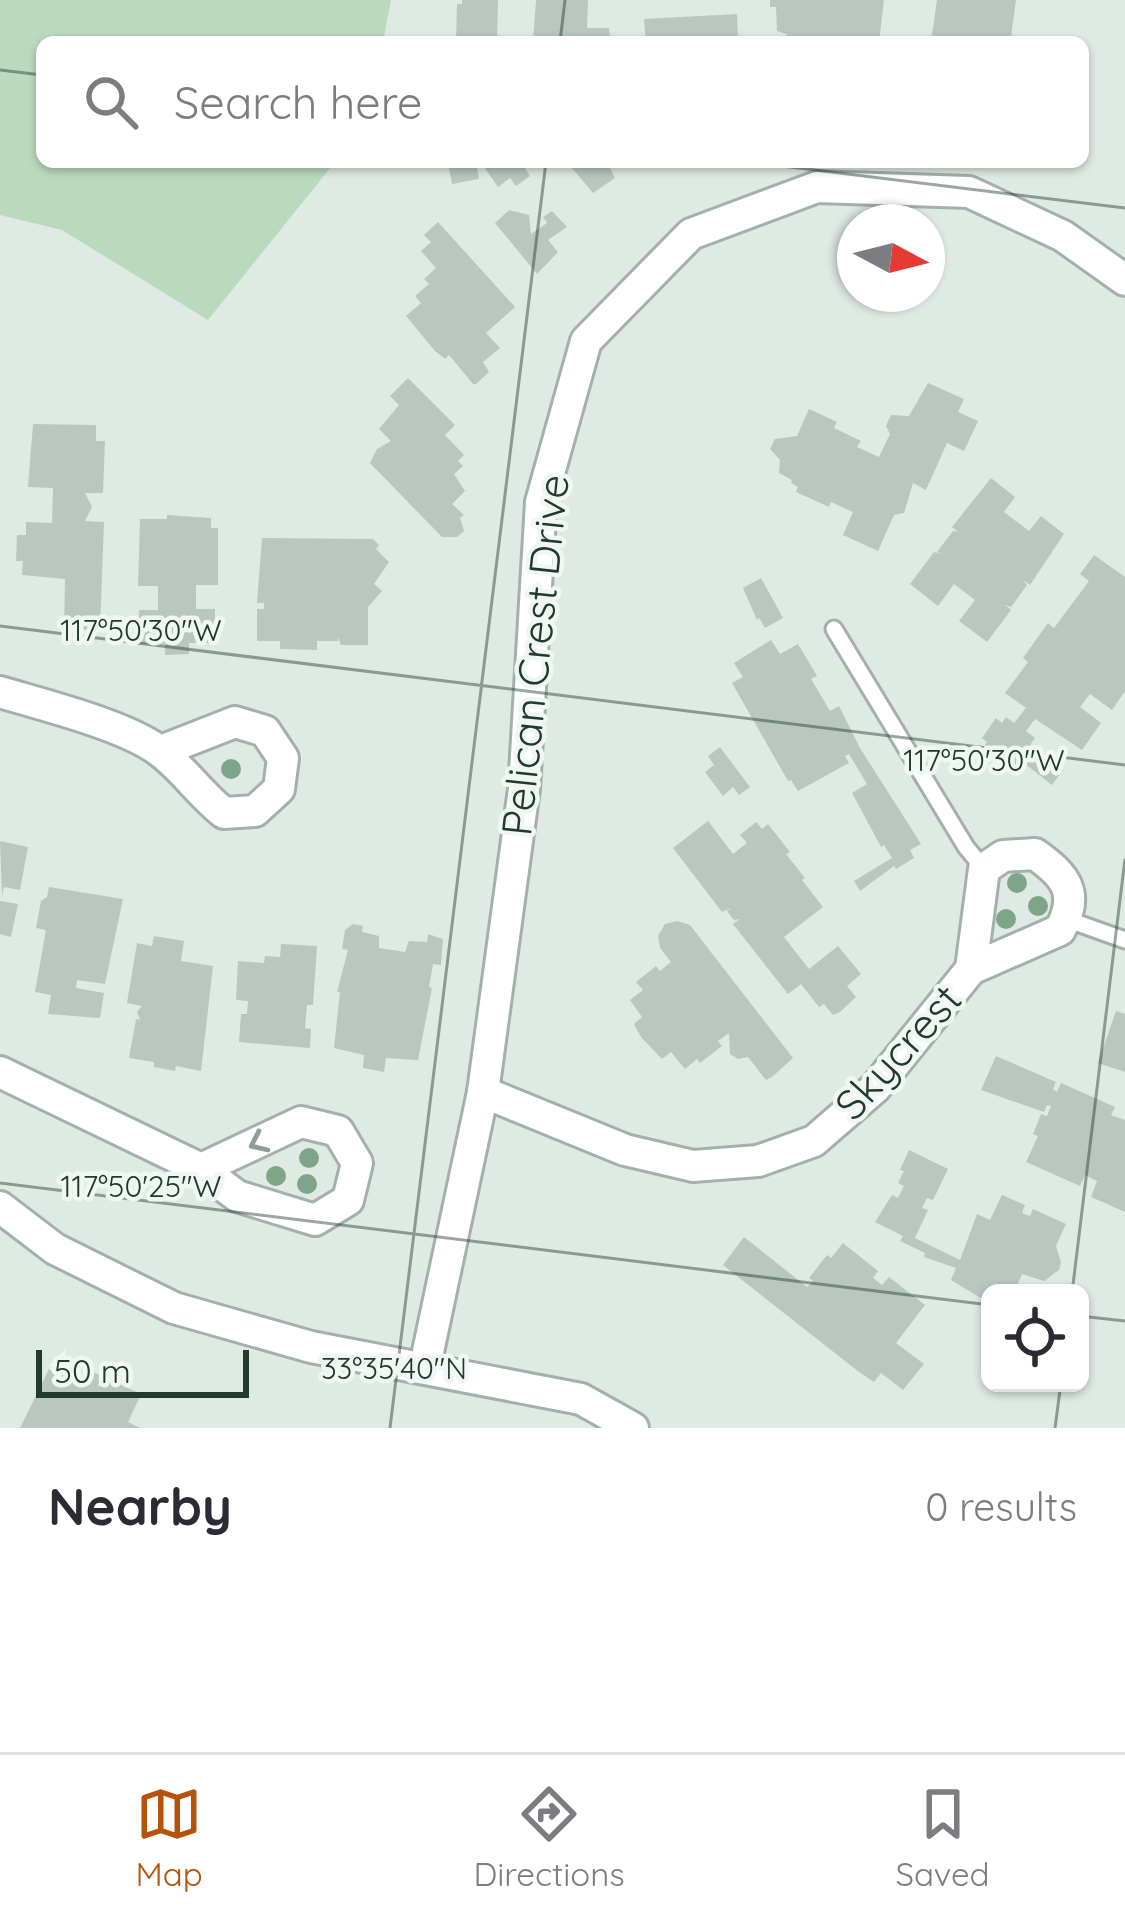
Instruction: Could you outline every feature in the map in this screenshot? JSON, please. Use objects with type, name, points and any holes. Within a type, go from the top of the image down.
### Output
[{"type":"street","name":"Pelican Crest Drive","points":[[425,1366],[483,1092],[524,789],[541,502],[586,341],[691,234],[817,187],[969,192],[1064,236],[1125,280]]},
{"type":"street","points":[[0,692],[98,722],[161,752]]},
{"type":"street","points":[[984,869],[1003,856],[1035,854],[1062,873],[1071,903],[1066,919]]},
{"type":"street","name":"Skycrest","points":[[970,969],[984,869]]},
{"type":"street","name":"Skycrest","points":[[483,1092],[625,1150],[693,1166],[758,1161],[814,1142],[875,1088],[970,969],[1060,930],[1066,919]]},
{"type":"street","points":[[0,1072],[201,1169],[237,1196],[315,1220],[348,1200],[357,1163],[338,1131],[301,1122],[201,1169]]},
{"type":"street","points":[[0,1208],[55,1249],[174,1308],[311,1347],[581,1399],[633,1428]]},
{"type":"lane","points":[[834,629],[966,847],[984,869]]},
{"type":"lane","points":[[1066,919],[1125,940]]},
{"type":"green space","points":[[0,0],[391,0],[384,36],[36,36],[36,168],[330,168],[208,320],[62,230],[0,215]]},
{"type":"building","points":[[462,0],[498,0],[497,36],[456,36],[457,4]]},
{"type":"building","points":[[536,0],[588,0],[587,28],[609,28],[610,36],[533,36]]},
{"type":"building","points":[[770,0],[884,0],[880,36],[787,36],[777,31],[776,7],[770,7]]},
{"type":"building","points":[[937,0],[1016,0],[1011,36],[932,36]]},
{"type":"building","points":[[737,14],[738,36],[645,36],[644,19]]},
{"type":"building","points":[[449,168],[477,168],[479,179],[452,184]]},
{"type":"building","points":[[485,168],[525,168],[530,176],[516,186],[510,178],[498,187]]},
{"type":"building","points":[[572,168],[610,168],[615,178],[593,193]]},
{"type":"building","points":[[509,210],[529,215],[531,234],[547,223],[543,217],[552,211],[567,227],[548,240],[558,252],[537,274],[495,223]]},
{"type":"building","points":[[438,222],[515,307],[486,333],[500,348],[483,362],[489,372],[476,384],[449,355],[445,359],[435,351],[406,316],[421,303],[415,296],[429,284],[424,279],[436,268],[421,251],[431,242],[424,235]]},
{"type":"building","points":[[408,378],[455,425],[445,435],[464,455],[458,461],[463,466],[454,474],[465,491],[452,504],[464,515],[460,518],[464,531],[457,537],[442,537],[370,463],[377,449],[391,441],[379,429],[399,405],[390,396]]},
{"type":"building","points":[[928,383],[964,399],[958,412],[978,421],[964,451],[947,443],[926,490],[913,483],[904,513],[894,515],[878,551],[843,535],[853,512],[796,492],[792,480],[779,473],[780,460],[770,449],[775,439],[797,436],[809,409],[837,422],[834,428],[861,441],[857,447],[879,457],[890,434],[886,426],[891,415],[909,416]]},
{"type":"building","points":[[33,424],[96,425],[96,441],[105,441],[103,493],[85,493],[92,507],[85,521],[104,522],[100,630],[64,629],[65,579],[22,575],[23,561],[16,561],[17,535],[26,535],[26,522],[52,523],[53,488],[28,487]]},
{"type":"building","points":[[991,478],[1015,497],[1004,512],[1029,531],[1041,516],[1064,534],[1030,585],[1023,580],[1027,585],[1011,607],[1005,605],[1011,610],[987,642],[959,621],[975,600],[954,584],[938,606],[910,584],[934,552],[941,554],[937,552],[953,531],[958,532],[952,527]]},
{"type":"building","points":[[167,515],[211,518],[211,528],[218,528],[218,585],[196,585],[196,609],[215,609],[215,643],[189,643],[189,654],[165,655],[165,644],[139,644],[139,610],[158,610],[158,586],[138,586],[140,519],[167,519]]},
{"type":"building","points":[[262,538],[373,539],[379,545],[376,549],[389,562],[374,584],[382,591],[368,607],[368,645],[341,645],[338,637],[338,641],[317,641],[317,650],[280,649],[280,641],[257,641],[257,609],[264,609],[264,603],[257,603]]},
{"type":"building","points":[[1094,555],[1125,577],[1125,691],[1112,710],[1090,694],[1080,707],[1101,723],[1082,750],[1035,719],[1026,731],[1035,738],[1030,745],[1063,770],[1052,785],[1020,760],[1013,769],[982,738],[996,718],[1002,723],[1006,717],[1014,723],[1026,708],[1005,693],[1048,623],[1054,628],[1089,581],[1080,574]]},
{"type":"building","points":[[761,578],[783,618],[765,628],[743,588]]},
{"type":"building","points":[[771,640],[780,654],[798,644],[830,711],[839,706],[921,844],[910,850],[914,858],[894,866],[860,891],[854,881],[892,858],[881,847],[852,793],[867,784],[849,754],[845,756],[849,763],[798,791],[732,683],[743,677],[734,663]]},
{"type":"building","points":[[720,747],[750,787],[739,795],[733,787],[723,796],[705,772],[714,765],[708,756]]},
{"type":"building","points":[[708,821],[733,854],[747,843],[740,835],[756,822],[762,829],[768,824],[790,852],[786,854],[823,907],[784,937],[809,969],[838,946],[861,974],[847,986],[856,997],[840,1012],[833,1015],[824,1004],[819,1007],[801,984],[788,994],[733,924],[740,919],[734,920],[727,911],[731,908],[722,912],[673,848]]},
{"type":"building","points":[[0,841],[28,847],[20,890],[4,887],[2,896]]},
{"type":"building","points":[[49,887],[123,899],[105,984],[77,980],[76,988],[104,993],[100,1018],[48,1014],[51,995],[35,992],[46,930],[36,928]]},
{"type":"building","points":[[0,901],[18,904],[11,937],[0,934]]},
{"type":"building","points":[[353,924],[379,936],[379,948],[405,952],[409,941],[427,942],[428,934],[443,939],[441,965],[433,964],[418,1060],[386,1058],[384,1072],[363,1068],[364,1055],[334,1048],[337,992],[348,950],[342,949],[345,930]]},
{"type":"building","points":[[665,924],[690,925],[793,1058],[772,1077],[766,1080],[748,1057],[738,1059],[730,1054],[729,1033],[718,1041],[722,1046],[685,1069],[671,1052],[662,1059],[641,1037],[634,1024],[642,1017],[630,1000],[643,990],[636,982],[656,966],[660,971],[671,962],[658,936]]},
{"type":"building","points":[[154,936],[184,941],[181,961],[213,966],[201,1071],[176,1066],[175,1071],[129,1058],[142,1006],[127,1003],[137,943],[152,946]]},
{"type":"building","points":[[281,944],[317,946],[313,1005],[307,1005],[305,1028],[311,1029],[310,1048],[239,1042],[241,1014],[247,1014],[248,1001],[236,1000],[238,961],[264,963],[265,956],[280,957]]},
{"type":"building","points":[[1116,1011],[1125,1014],[1125,1072],[1098,1063]]},
{"type":"building","points":[[996,1056],[1056,1082],[1053,1089],[1057,1092],[1061,1083],[1115,1107],[1111,1115],[1125,1120],[1125,1212],[1091,1197],[1097,1181],[1085,1175],[1080,1186],[1026,1162],[1038,1136],[1033,1134],[1041,1114],[1047,1116],[1051,1106],[1044,1112],[981,1090]]},
{"type":"building","points":[[909,1150],[948,1169],[933,1200],[927,1198],[922,1208],[928,1210],[915,1238],[960,1260],[977,1214],[990,1220],[1002,1195],[1025,1205],[1022,1213],[1030,1216],[1033,1209],[1066,1224],[1056,1246],[1059,1270],[1044,1281],[1022,1274],[1018,1284],[981,1284],[981,1298],[951,1280],[956,1268],[924,1257],[925,1253],[900,1241],[903,1236],[875,1222],[892,1195],[898,1198],[904,1186],[898,1183],[904,1171],[900,1170]]},
{"type":"building","points":[[744,1237],[807,1287],[827,1255],[831,1258],[843,1243],[878,1271],[873,1278],[882,1285],[889,1277],[925,1305],[896,1343],[924,1364],[903,1390],[881,1373],[874,1382],[859,1372],[723,1265]]},
{"type":"building","points":[[49,1369],[85,1386],[91,1371],[141,1394],[128,1422],[140,1428],[20,1428]]}]
